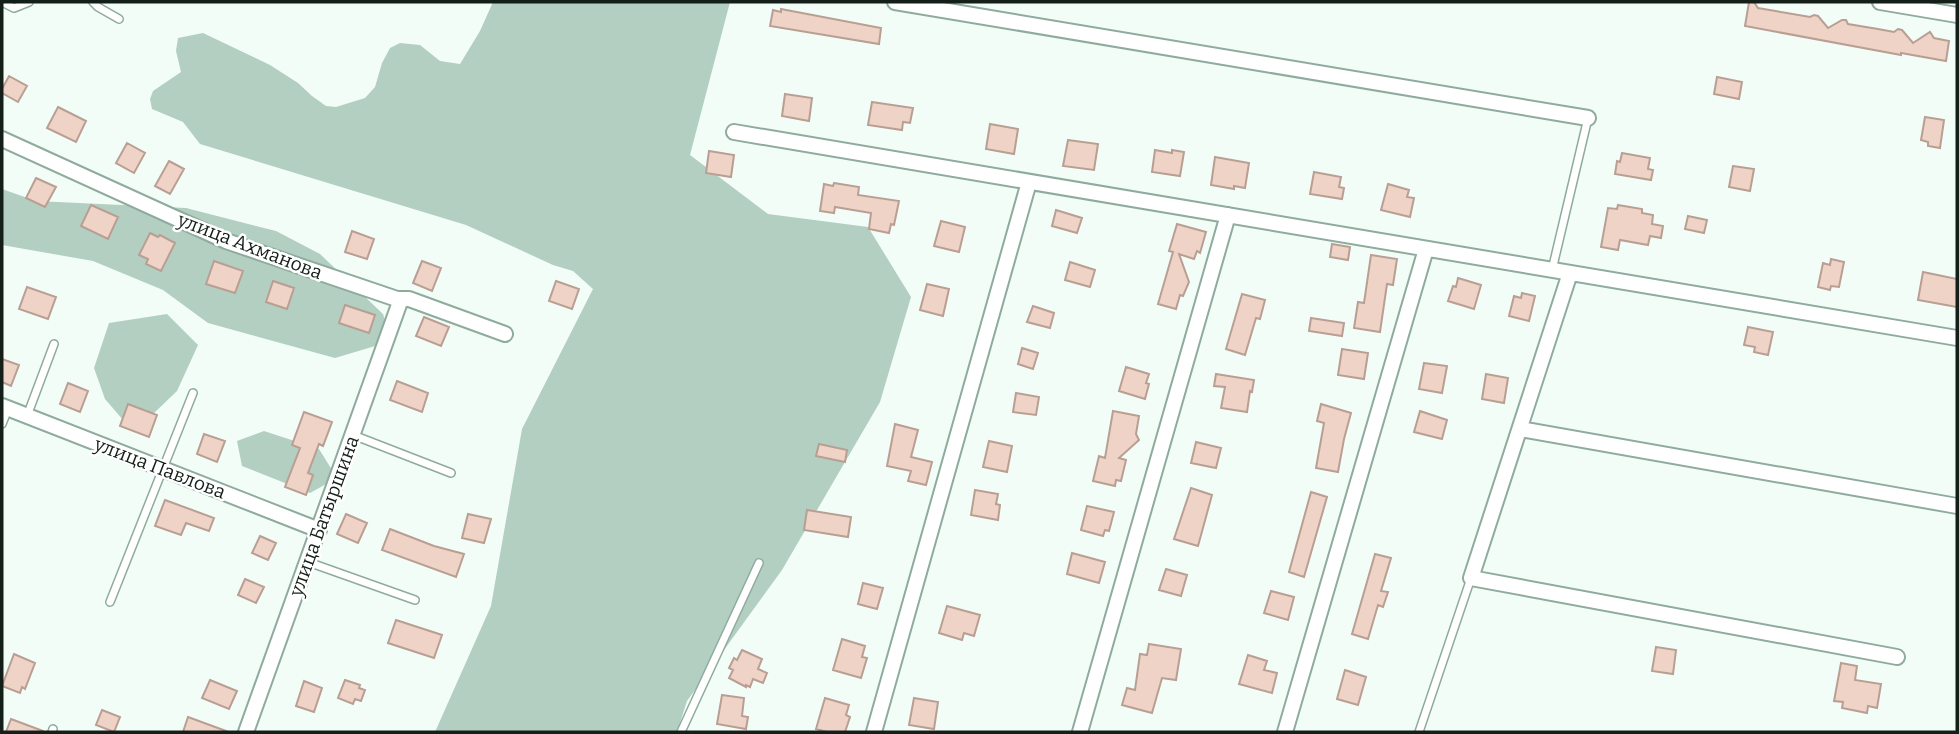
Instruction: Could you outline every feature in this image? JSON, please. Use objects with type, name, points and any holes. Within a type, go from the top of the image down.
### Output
[{"type":"street","points":[[895,2],[1588,118]]},
{"type":"street","points":[[1880,2],[1957,15]]},
{"type":"street","points":[[734,132],[1957,338]]},
{"type":"street","name":"улица Ахманова","points":[[2,139],[226,241],[397,299],[409,299],[505,334]]},
{"type":"street","points":[[874,732],[1029,182]]},
{"type":"street","points":[[1080,732],[1228,215]]},
{"type":"street","points":[[1285,732],[1426,249]]},
{"type":"street","points":[[1570,273],[1471,578],[1897,657]]},
{"type":"street","name":"улица Батыршина","points":[[246,732],[401,299]]},
{"type":"street","name":"улица Павлова","points":[[5,407],[319,530]]},
{"type":"street","points":[[1520,429],[1957,506]]},
{"type":"lane","points":[[2,2],[14,8],[29,2]]},
{"type":"lane","points":[[93,2],[119,19]]},
{"type":"lane","points":[[1552,270],[1588,118]]},
{"type":"lane","points":[[27,416],[54,344]]},
{"type":"lane","points":[[110,602],[193,393]]},
{"type":"lane","points":[[2,424],[5,407]]},
{"type":"lane","points":[[353,435],[451,473]]},
{"type":"lane","points":[[308,562],[415,600]]},
{"type":"lane","points":[[681,732],[759,563]]},
{"type":"lane","points":[[1419,732],[1471,578]]},
{"type":"green space","points":[[493,2],[730,2],[690,155],[768,214],[868,227],[911,297],[880,402],[782,570],[687,701],[677,732],[435,732],[491,606],[522,429],[593,289],[573,271],[553,265],[466,225],[200,144],[183,122],[152,109],[150,99],[153,91],[181,72],[176,51],[178,38],[203,33],[270,65],[326,106],[336,107],[365,98],[375,87],[390,48],[400,43],[420,45],[440,61],[460,64],[480,31]]},
{"type":"green space","points":[[2,189],[36,201],[186,208],[276,231],[320,254],[383,314],[392,341],[335,358],[208,323],[163,290],[93,261],[2,245]]},
{"type":"green space","points":[[167,314],[198,345],[177,391],[153,414],[130,428],[105,399],[94,368],[109,323]]},
{"type":"green space","points":[[264,431],[319,449],[337,478],[310,493],[242,466],[237,441]]},
{"type":"building","points":[[1749,2],[1754,2],[1758,8],[1818,16],[1828,28],[1846,20],[1848,24],[1894,32],[1902,30],[1913,43],[1930,32],[1934,38],[1949,41],[1946,61],[1745,26]]},
{"type":"building","points":[[781,9],[881,28],[879,44],[770,26],[773,10],[781,12]]},
{"type":"building","points":[[9,76],[27,86],[18,102],[2,93]]},
{"type":"building","points":[[1717,77],[1742,82],[1739,99],[1714,94]]},
{"type":"building","points":[[785,94],[812,98],[809,121],[782,116]]},
{"type":"building","points":[[872,102],[913,108],[910,123],[903,122],[902,130],[868,125]]},
{"type":"building","points":[[58,107],[86,121],[76,142],[47,128]]},
{"type":"building","points":[[1925,117],[1944,120],[1940,148],[1928,146],[1928,142],[1921,140]]},
{"type":"building","points":[[990,124],[1018,129],[1014,154],[986,149]]},
{"type":"building","points":[[1068,140],[1098,144],[1094,170],[1063,166]]},
{"type":"building","points":[[127,143],[145,153],[134,173],[116,163]]},
{"type":"building","points":[[1155,150],[1184,152],[1180,176],[1152,172]]},
{"type":"building","points":[[709,151],[734,155],[731,177],[706,173]]},
{"type":"building","points":[[1622,153],[1650,158],[1648,169],[1653,170],[1651,180],[1615,174],[1617,161],[1620,162]]},
{"type":"building","points":[[1215,157],[1249,163],[1245,188],[1211,185]]},
{"type":"building","points":[[169,161],[184,169],[170,194],[155,186]]},
{"type":"building","points":[[1733,166],[1754,169],[1750,191],[1729,187]]},
{"type":"building","points":[[1314,172],[1341,177],[1339,187],[1344,188],[1342,199],[1310,194]]},
{"type":"building","points":[[36,178],[56,187],[45,207],[26,198]]},
{"type":"building","points":[[834,183],[859,187],[858,195],[899,201],[894,225],[891,224],[889,233],[869,229],[871,213],[835,207],[834,213],[820,211],[824,184],[833,186]]},
{"type":"building","points":[[1388,184],[1409,190],[1407,197],[1414,198],[1410,217],[1381,210]]},
{"type":"building","points":[[91,205],[118,217],[108,239],[81,226]]},
{"type":"building","points":[[1618,205],[1642,209],[1642,213],[1653,215],[1652,224],[1663,226],[1661,238],[1650,236],[1648,245],[1620,240],[1618,250],[1601,247],[1608,208],[1617,209]]},
{"type":"building","points":[[1056,210],[1082,218],[1077,233],[1052,226]]},
{"type":"building","points":[[1688,216],[1707,220],[1704,233],[1685,229]]},
{"type":"building","points":[[941,221],[965,227],[959,252],[934,246]]},
{"type":"building","points":[[1177,224],[1206,232],[1200,253],[1197,251],[1194,259],[1179,254],[1189,282],[1183,296],[1180,295],[1176,309],[1158,304],[1173,252],[1169,251]]},
{"type":"building","points":[[352,231],[374,239],[367,259],[345,252]]},
{"type":"building","points":[[150,233],[175,243],[161,271],[146,264],[148,259],[139,255]]},
{"type":"building","points":[[1332,244],[1350,247],[1348,260],[1330,257]]},
{"type":"building","points":[[1371,255],[1397,259],[1393,285],[1387,284],[1380,332],[1354,328],[1358,302],[1364,303]]},
{"type":"building","points":[[1831,259],[1844,262],[1839,287],[1831,286],[1830,290],[1818,287],[1823,263],[1830,265]]},
{"type":"building","points":[[214,261],[243,271],[235,293],[206,284]]},
{"type":"building","points":[[422,261],[441,268],[432,291],[413,283]]},
{"type":"building","points":[[1070,262],[1095,270],[1090,287],[1065,280]]},
{"type":"building","points":[[1923,272],[1957,279],[1957,307],[1918,300]]},
{"type":"building","points":[[1458,278],[1481,285],[1474,309],[1448,301]]},
{"type":"building","points":[[273,281],[294,288],[287,309],[266,302]]},
{"type":"building","points":[[556,281],[579,289],[572,309],[549,301]]},
{"type":"building","points":[[927,284],[949,289],[943,316],[920,310]]},
{"type":"building","points":[[27,287],[56,297],[48,319],[19,309]]},
{"type":"building","points":[[1522,293],[1535,296],[1529,321],[1509,316],[1514,296],[1521,298]]},
{"type":"building","points":[[1242,294],[1265,300],[1260,319],[1256,318],[1245,355],[1226,349]]},
{"type":"building","points":[[345,305],[375,315],[369,333],[339,323]]},
{"type":"building","points":[[1033,306],[1054,313],[1050,328],[1027,322]]},
{"type":"building","points":[[424,317],[449,327],[441,346],[416,336]]},
{"type":"building","points":[[1311,318],[1344,323],[1342,336],[1309,331]]},
{"type":"building","points":[[1748,327],[1773,332],[1768,355],[1754,352],[1755,347],[1744,345]]},
{"type":"building","points":[[1022,348],[1038,353],[1033,369],[1018,364]]},
{"type":"building","points":[[1342,349],[1368,353],[1364,379],[1338,375]]},
{"type":"building","points":[[2,359],[19,365],[11,386],[2,382]]},
{"type":"building","points":[[1424,363],[1447,366],[1442,393],[1419,389]]},
{"type":"building","points":[[1126,367],[1149,374],[1145,399],[1119,391]]},
{"type":"building","points":[[1216,374],[1254,380],[1247,412],[1221,408],[1225,387],[1214,386]]},
{"type":"building","points":[[1486,374],[1508,378],[1504,403],[1482,399]]},
{"type":"building","points":[[397,381],[428,393],[422,412],[390,400]]},
{"type":"building","points":[[68,383],[88,391],[80,412],[60,404]]},
{"type":"building","points":[[1016,393],[1039,397],[1036,415],[1013,412]]},
{"type":"building","points":[[128,404],[157,415],[149,437],[120,426]]},
{"type":"building","points":[[1321,404],[1351,413],[1338,472],[1316,468],[1324,423],[1317,421]]},
{"type":"building","points":[[1113,411],[1139,416],[1136,434],[1139,440],[1119,458],[1126,460],[1121,481],[1116,480],[1115,486],[1093,481],[1099,456],[1105,458]]},
{"type":"building","points":[[1420,411],[1447,420],[1442,439],[1414,432]]},
{"type":"building","points":[[304,412],[332,422],[323,446],[319,444],[308,473],[313,475],[306,495],[285,487],[300,448],[292,445]]},
{"type":"building","points":[[895,424],[918,430],[911,457],[932,462],[926,485],[908,481],[911,471],[887,466]]},
{"type":"building","points":[[204,434],[225,441],[217,462],[197,454]]},
{"type":"building","points":[[989,441],[1012,446],[1007,472],[983,467]]},
{"type":"building","points":[[1196,442],[1221,448],[1216,468],[1191,463]]},
{"type":"building","points":[[819,444],[847,450],[845,462],[816,456]]},
{"type":"building","points":[[1191,488],[1212,495],[1198,546],[1174,539]]},
{"type":"building","points":[[975,490],[998,494],[998,520],[971,515]]},
{"type":"building","points":[[1311,492],[1327,497],[1304,577],[1289,572]]},
{"type":"building","points":[[165,500],[214,518],[209,531],[186,523],[181,535],[155,526]]},
{"type":"building","points":[[1087,506],[1114,512],[1109,531],[1105,530],[1103,536],[1081,530]]},
{"type":"building","points":[[807,510],[851,517],[848,537],[804,530]]},
{"type":"building","points":[[346,514],[367,523],[358,543],[337,534]]},
{"type":"building","points":[[468,514],[491,519],[484,543],[462,538]]},
{"type":"building","points":[[390,529],[464,554],[456,577],[382,550]]},
{"type":"building","points":[[260,536],[276,543],[268,560],[252,553]]},
{"type":"building","points":[[1072,553],[1105,562],[1099,583],[1067,574]]},
{"type":"building","points":[[1375,554],[1391,558],[1381,591],[1388,592],[1383,607],[1378,605],[1368,639],[1352,634]]},
{"type":"building","points":[[1166,569],[1187,575],[1181,596],[1159,590]]},
{"type":"building","points":[[245,579],[264,587],[256,603],[238,595]]},
{"type":"building","points":[[863,583],[883,588],[877,609],[858,604]]},
{"type":"building","points":[[1271,591],[1294,597],[1288,620],[1264,613]]},
{"type":"building","points":[[947,606],[980,615],[974,636],[964,633],[962,640],[939,633]]},
{"type":"building","points":[[396,620],[442,635],[434,658],[388,643]]},
{"type":"building","points":[[842,639],[865,646],[862,657],[867,658],[861,678],[833,670]]},
{"type":"building","points":[[1149,644],[1181,649],[1176,680],[1162,678],[1152,713],[1122,705],[1127,688],[1135,690],[1140,654],[1147,655]]},
{"type":"building","points":[[1656,647],[1676,650],[1673,674],[1652,671]]},
{"type":"building","points":[[742,650],[762,659],[758,669],[767,673],[763,683],[753,679],[750,687],[746,687],[729,678],[733,670],[729,668]]},
{"type":"building","points":[[14,654],[35,663],[25,689],[22,687],[20,693],[2,686]]},
{"type":"building","points":[[1248,655],[1267,661],[1264,670],[1277,673],[1272,693],[1239,684]]},
{"type":"building","points":[[1841,663],[1857,666],[1855,680],[1881,684],[1877,708],[1868,706],[1867,713],[1842,708],[1843,702],[1834,701]]},
{"type":"building","points":[[1345,670],[1366,677],[1358,705],[1337,699]]},
{"type":"building","points":[[210,680],[237,691],[229,709],[202,698]]},
{"type":"building","points":[[345,680],[360,685],[359,688],[365,690],[361,701],[355,699],[353,704],[338,698]]},
{"type":"building","points":[[304,681],[322,688],[314,712],[296,706]]},
{"type":"building","points":[[722,695],[744,698],[742,716],[748,717],[746,729],[717,724]]},
{"type":"building","points":[[825,698],[849,705],[846,715],[850,717],[845,732],[816,729]]},
{"type":"building","points":[[914,698],[938,702],[934,729],[909,725]]},
{"type":"building","points":[[102,710],[120,717],[114,732],[96,725]]},
{"type":"building","points":[[188,717],[226,731],[183,732]]},
{"type":"building","points":[[11,719],[43,731],[43,732],[6,732]]}]
